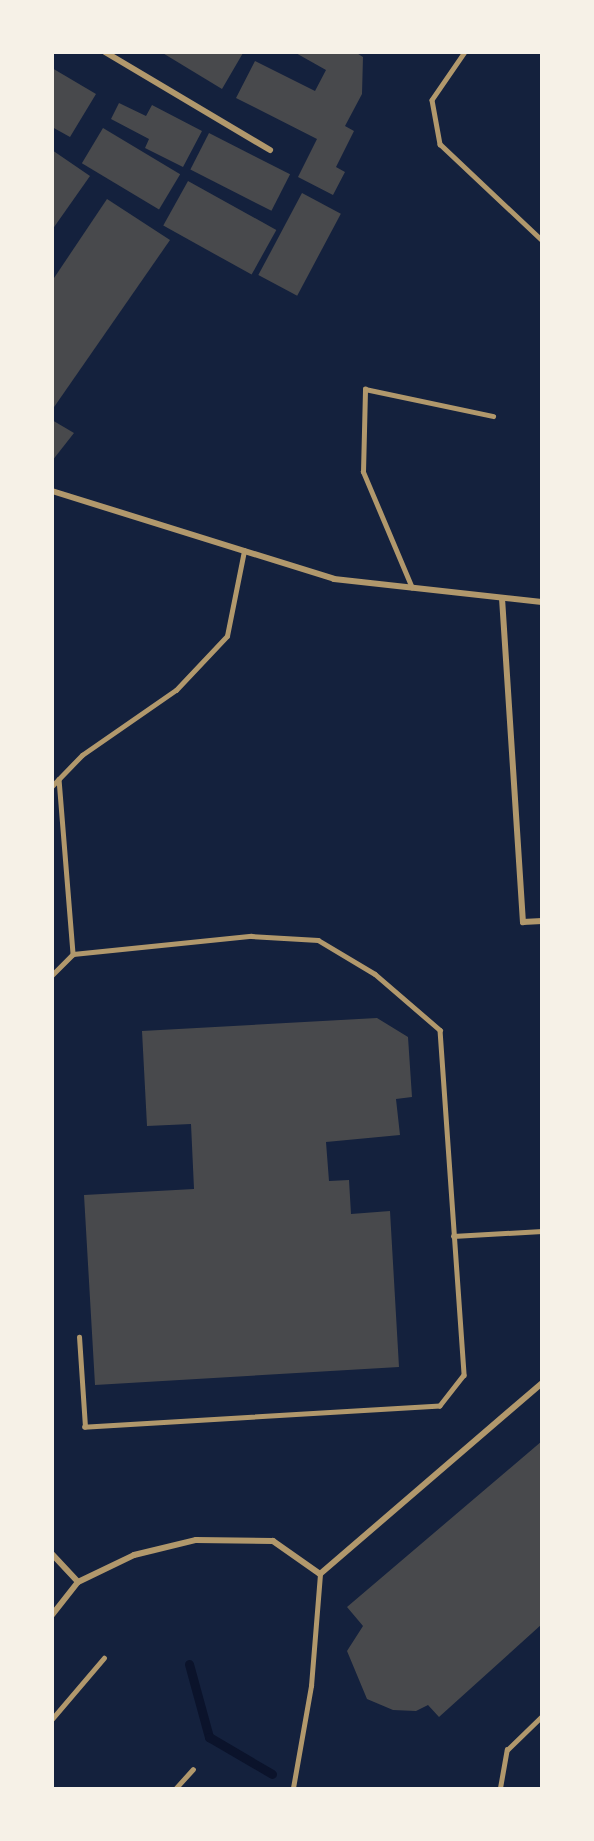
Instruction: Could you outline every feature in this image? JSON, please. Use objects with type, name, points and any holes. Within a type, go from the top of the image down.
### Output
[{"type":"street","points":[[105,52],[270,150]]},
{"type":"street","points":[[52,490],[334,579],[542,602]]},
{"type":"street","points":[[502,598],[523,922],[542,921]]},
{"type":"street","points":[[52,1615],[78,1582],[135,1555],[196,1540],[273,1541],[320,1574],[542,1383]]},
{"type":"street","points":[[52,1554],[78,1582]]},
{"type":"lane","points":[[465,52],[432,100],[440,144],[542,240]]},
{"type":"lane","points":[[412,588],[363,472],[365,389],[493,416]]},
{"type":"lane","points":[[52,786],[82,755],[176,690],[227,636],[244,550]]},
{"type":"lane","points":[[59,779],[73,954]]},
{"type":"lane","points":[[52,975],[73,954],[251,936],[318,940],[375,974],[440,1030],[464,1376],[440,1406],[84,1427],[79,1337]]},
{"type":"lane","points":[[453,1236],[542,1231]]},
{"type":"lane","points":[[293,1788],[311,1686],[320,1574]]},
{"type":"lane","points":[[52,1719],[104,1658]]},
{"type":"lane","points":[[500,1788],[507,1750],[542,1716]]},
{"type":"lane","points":[[176,1788],[193,1769]]},
{"type":"building","points":[[161,52],[242,52],[243,53],[222,89]]},
{"type":"building","points":[[294,52],[355,52],[363,57],[362,94],[345,126],[354,131],[336,167],[345,172],[333,195],[298,177],[317,139],[236,98],[255,61],[315,91],[326,70]]},
{"type":"building","points":[[52,68],[96,94],[70,137],[52,127]]},
{"type":"building","points":[[119,103],[146,116],[152,105],[202,131],[183,167],[145,148],[149,139],[111,119]]},
{"type":"building","points":[[103,128],[180,174],[159,209],[82,163]]},
{"type":"building","points":[[209,133],[290,174],[271,211],[190,170]]},
{"type":"building","points":[[52,150],[90,176],[52,230]]},
{"type":"building","points":[[188,181],[276,230],[252,275],[163,226]]},
{"type":"building","points":[[302,193],[341,214],[297,296],[258,275]]},
{"type":"building","points":[[107,199],[170,240],[52,410],[52,281]]},
{"type":"building","points":[[52,420],[74,433],[52,461]]},
{"type":"building","points":[[377,1018],[408,1037],[412,1097],[396,1099],[400,1135],[326,1142],[329,1181],[349,1180],[351,1214],[390,1211],[399,1367],[95,1385],[84,1195],[194,1189],[191,1124],[147,1126],[142,1031]]},
{"type":"building","points":[[542,1441],[542,1624],[439,1717],[428,1705],[416,1711],[393,1710],[367,1699],[347,1651],[363,1626],[347,1607]]},
{"type":"waterway","points":[[189,1664],[209,1737],[272,1774]]}]
